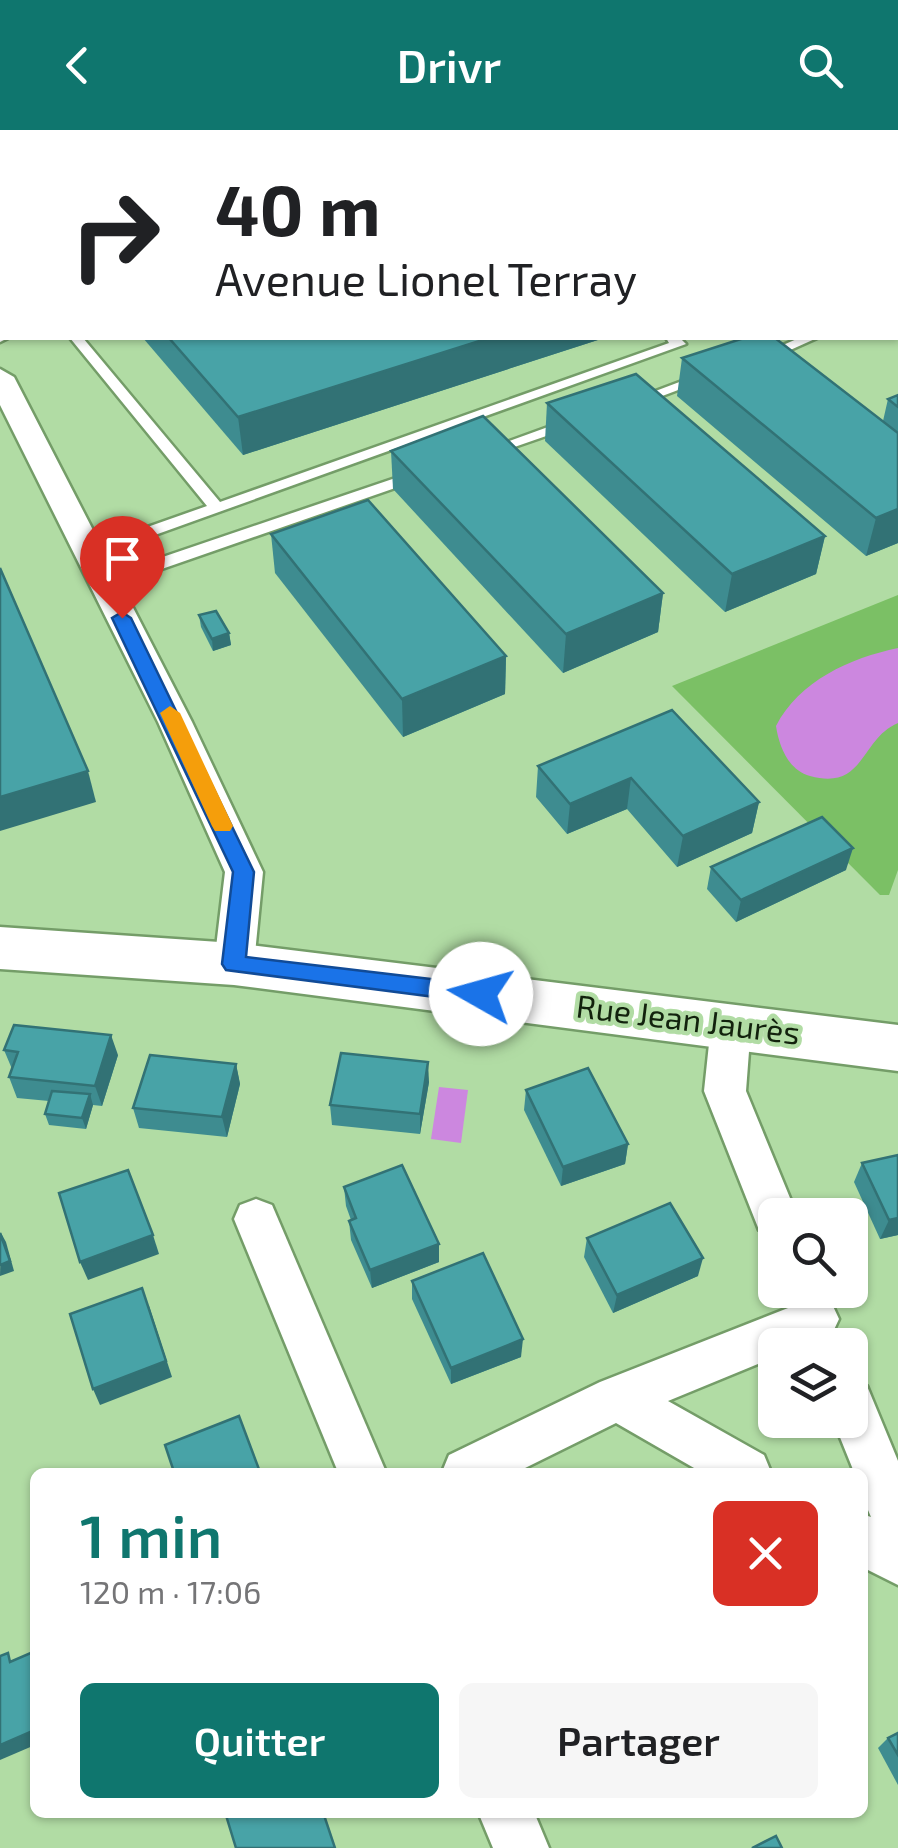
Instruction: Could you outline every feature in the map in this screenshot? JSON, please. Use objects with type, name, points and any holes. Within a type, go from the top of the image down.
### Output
[{"type":"main road","name":"Rue Jean Jaurès","points":[[0,948],[234,964],[898,1048]]},
{"type":"street","points":[[0,377],[174,722],[244,872],[234,964]]},
{"type":"street","points":[[730,1025],[725,1091],[768,1198]]},
{"type":"street","points":[[256,1219],[360,1468]]},
{"type":"street","points":[[474,1468],[617,1398],[816,1318]]},
{"type":"street","points":[[617,1398],[740,1468]]},
{"type":"street","points":[[864,1438],[898,1522]]},
{"type":"street","points":[[868,1542],[898,1559]]},
{"type":"street","points":[[508,1818],[521,1848]]},
{"type":"lane","points":[[78,340],[217,508]]},
{"type":"lane","points":[[97,568],[217,508],[679,344],[674,340]]},
{"type":"lane","points":[[746,363],[808,340]]},
{"type":"lane","points":[[614,408],[728,369]]},
{"type":"lane","points":[[482,454],[595,415]]},
{"type":"lane","points":[[97,568],[444,466]]},
{"type":"green space","points":[[898,595],[898,870],[889,895],[880,895],[672,686]]},
{"type":"shaded area","points":[[898,648],[898,723],[886,730],[852,770],[842,776],[810,776],[790,763],[776,726],[798,696],[844,665]]},
{"type":"shaded area","points":[[439,1087],[468,1090],[461,1143],[431,1139]]},
{"type":"building","points":[[171,340],[483,340],[238,417]]},
{"type":"building","points":[[738,340],[778,340],[898,433],[898,509],[876,518],[682,358]]},
{"type":"building","points":[[636,374],[825,536],[732,574],[547,403]]},
{"type":"building","points":[[483,416],[663,593],[566,634],[391,451]]},
{"type":"building","points":[[368,500],[506,656],[402,699],[271,534]]},
{"type":"building","points":[[0,568],[88,771],[0,797]]},
{"type":"building","points":[[216,611],[229,633],[212,639],[199,615]]},
{"type":"building","points":[[672,710],[759,802],[683,836],[631,778],[570,804],[538,766]]},
{"type":"building","points":[[822,817],[853,848],[741,900],[711,867]]},
{"type":"building","points":[[14,1025],[111,1035],[95,1086],[9,1077],[18,1052],[4,1050]]},
{"type":"building","points":[[341,1053],[428,1062],[420,1114],[330,1105]]},
{"type":"building","points":[[150,1055],[236,1064],[222,1117],[133,1108]]},
{"type":"building","points":[[588,1068],[628,1144],[563,1167],[526,1090]]},
{"type":"building","points":[[52,1091],[90,1094],[82,1118],[45,1114]]},
{"type":"building","points":[[898,1155],[898,1218],[889,1220],[862,1163]]},
{"type":"building","points":[[402,1165],[439,1244],[370,1270],[349,1221],[356,1218],[344,1187]]},
{"type":"building","points":[[128,1170],[153,1235],[80,1262],[59,1193]]},
{"type":"building","points":[[670,1203],[703,1258],[617,1295],[587,1238]]},
{"type":"building","points":[[0,1233],[10,1261],[0,1265]]},
{"type":"building","points":[[483,1253],[523,1339],[451,1368],[412,1281]]},
{"type":"building","points":[[142,1288],[166,1361],[93,1389],[70,1314]]},
{"type":"building","points":[[239,1416],[258,1468],[173,1468],[165,1445]]},
{"type":"building","points":[[8,1653],[10,1662],[30,1653],[30,1732],[0,1745],[0,1656]]},
{"type":"building","points":[[898,1733],[898,1755],[888,1738]]},
{"type":"building","points":[[227,1818],[325,1818],[335,1848],[236,1848]]},
{"type":"building","points":[[776,1836],[782,1848],[752,1848]]},
{"type":"slow traffic","points":[[170,713],[223,826]]},
{"type":"route","points":[[122,618],[244,872],[234,964],[481,994]]}]
